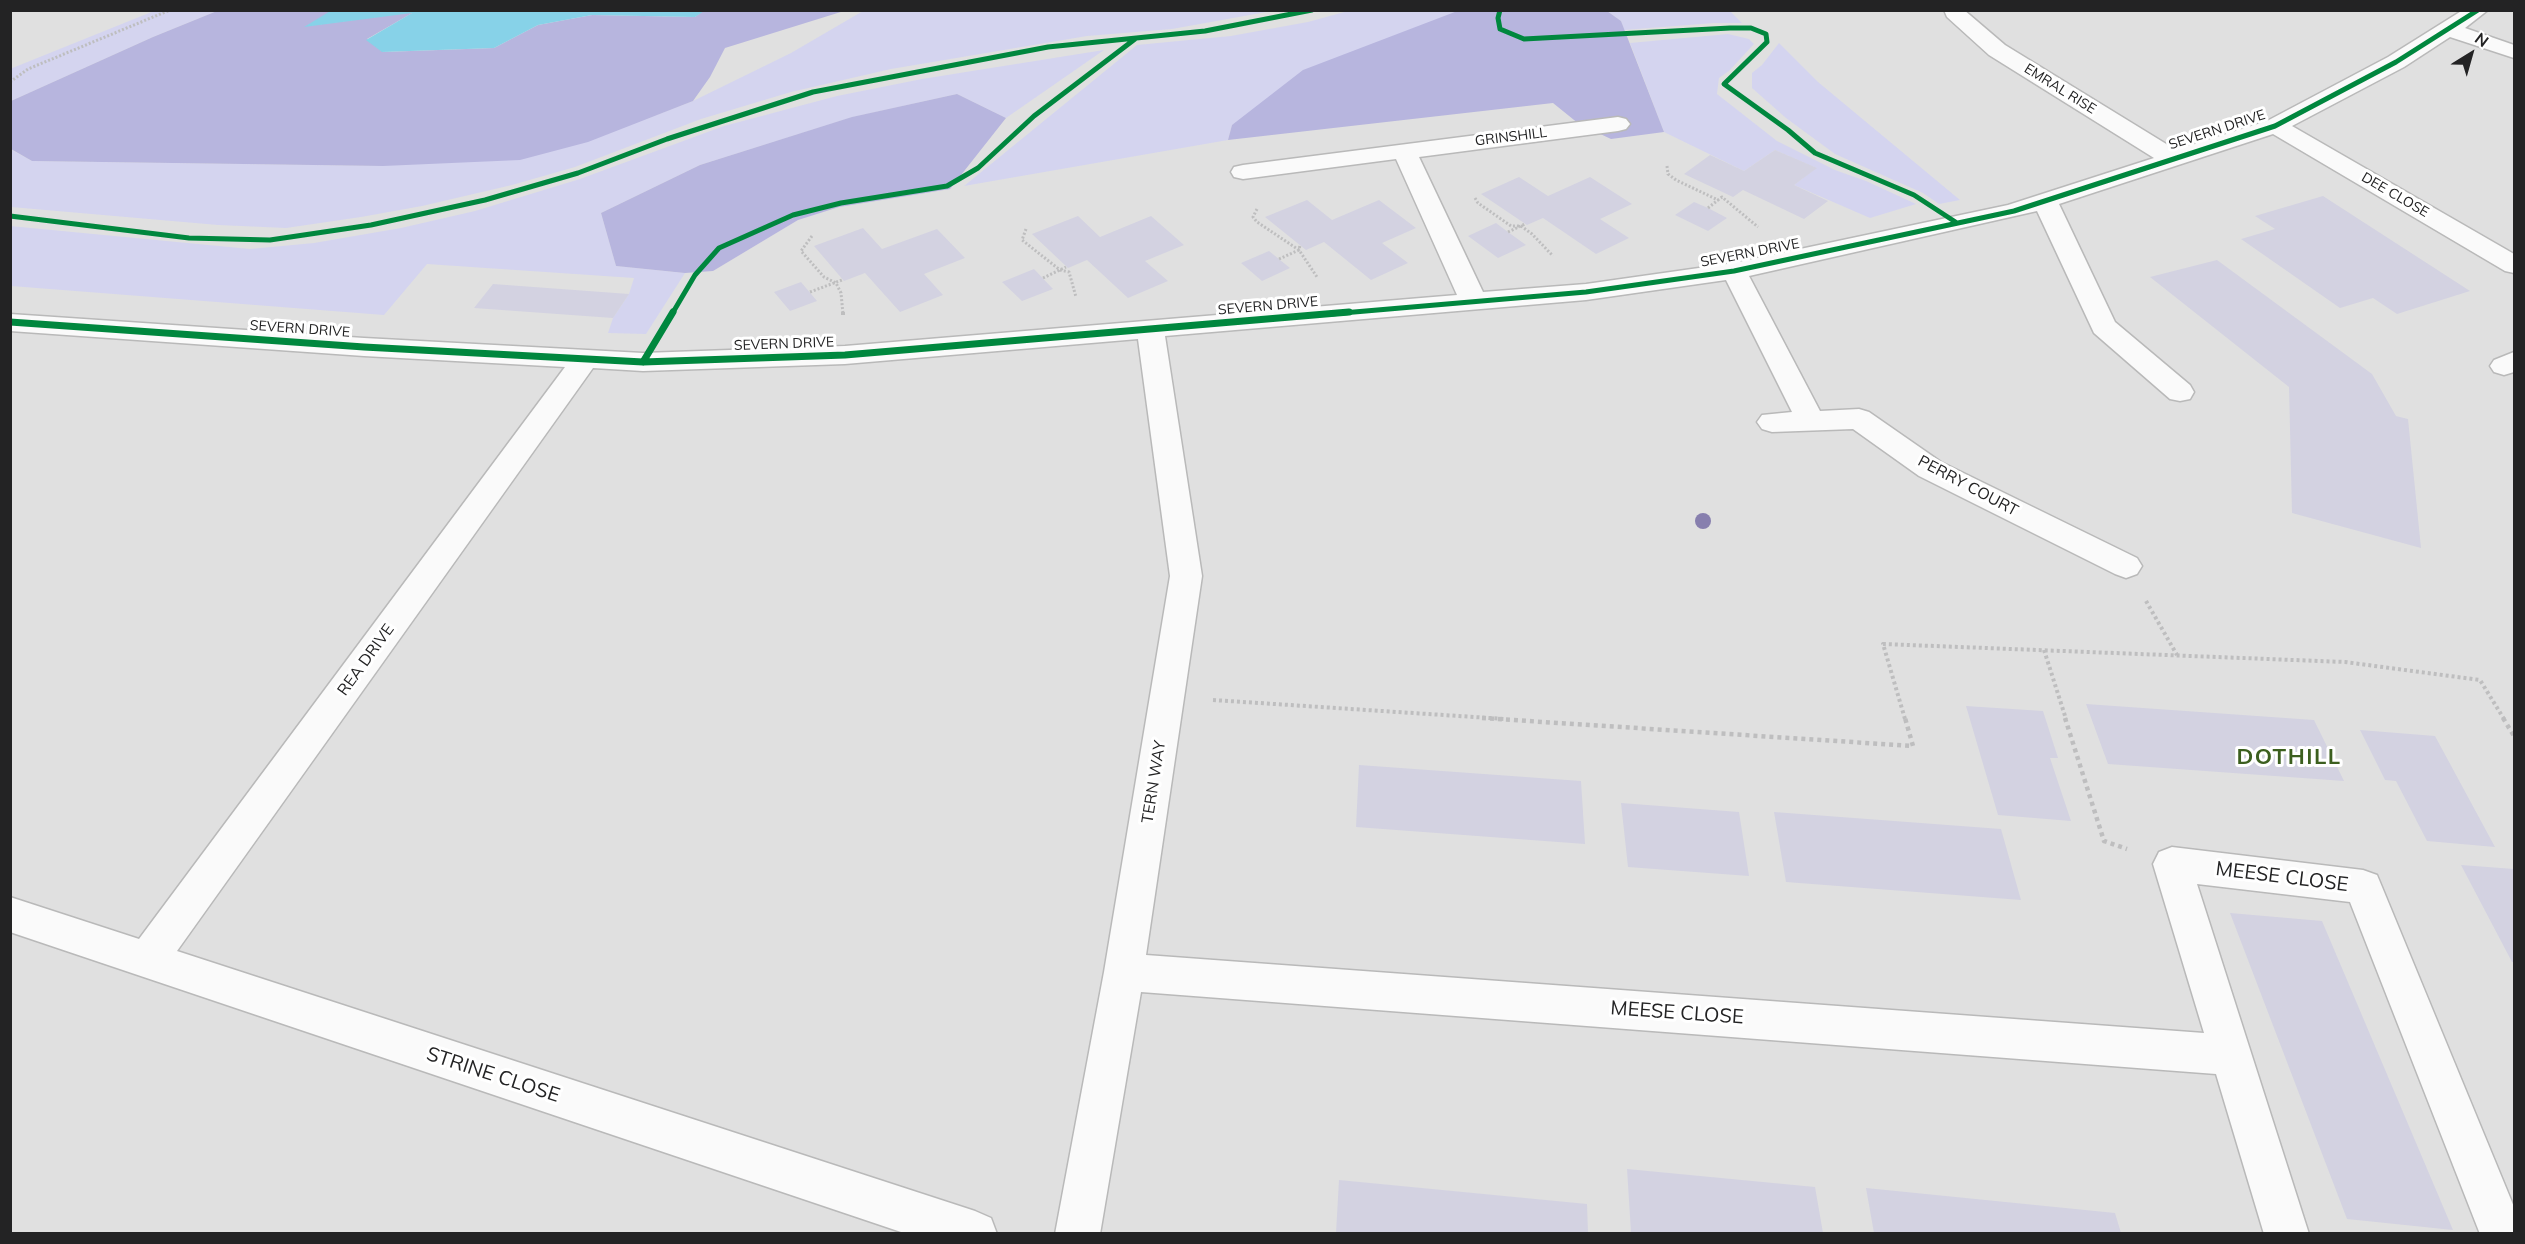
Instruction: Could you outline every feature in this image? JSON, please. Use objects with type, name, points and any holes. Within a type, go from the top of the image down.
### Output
[{"type":"street","name":"EMRAL RISE","points":[[1954,10],[1954,13],[1997,50],[2173,159]]},
{"type":"street","name":"SEVERN DRIVE","points":[[10,322],[643,362],[845,356],[1586,292],[1734,271],[2014,211],[2275,126],[2396,62],[2478,10]]},
{"type":"street","points":[[2448,29],[2514,52]]},
{"type":"street","name":"GRINSHILL","points":[[1243,172],[1407,157],[1618,124]]},
{"type":"street","name":"DEE CLOSE","points":[[2275,126],[2514,265]]},
{"type":"street","points":[[1407,157],[1474,302]]},
{"type":"street","points":[[2044,201],[2104,327],[2180,392]]},
{"type":"street","points":[[1734,271],[1811,421]]},
{"type":"street","name":"TERN WAY","points":[[1077,1233],[1124,972],[1186,576],[1150,330]]},
{"type":"street","name":"REA DRIVE","points":[[147,960],[585,359]]},
{"type":"street","name":"PERRY COURT","points":[[1772,422],[1859,419],[1930,469],[2126,566]]},
{"type":"street","points":[[2172,864],[2287,1233]]},
{"type":"street","name":"MEESE CLOSE","points":[[2172,864],[2362,887],[2503,1233]]},
{"type":"street","name":"STRINE CLOSE","points":[[10,914],[975,1233]]},
{"type":"street","name":"MEESE CLOSE","points":[[1124,972],[2231,1055]]},
{"type":"path","points":[[10,82],[27,69],[170,10]]},
{"type":"path","points":[[1407,157],[1473,194],[1478,203],[1511,226],[1523,225],[1586,292]]},
{"type":"path","points":[[1667,166],[1668,174],[1676,180],[1718,200]]},
{"type":"path","points":[[1708,208],[1726,194]]},
{"type":"path","points":[[1722,197],[1796,258]]},
{"type":"path","points":[[1257,209],[1253,217],[1257,222],[1287,244],[1300,248],[1339,314]]},
{"type":"path","points":[[1508,232],[1523,225]]},
{"type":"path","points":[[1026,229],[1022,240],[1060,270],[1069,272],[1088,335]]},
{"type":"path","points":[[812,236],[801,251],[824,277],[836,283],[842,292],[845,356]]},
{"type":"path","points":[[1279,259],[1300,248]]},
{"type":"path","points":[[1043,278],[1066,267]]},
{"type":"path","points":[[810,292],[842,280]]},
{"type":"path","points":[[2126,566],[2177,655]]},
{"type":"path","points":[[1167,697],[1912,746],[1883,644],[2345,662],[2480,680],[2514,736]]},
{"type":"path","points":[[2044,650],[2104,841],[2172,864]]},
{"type":"shaded area","points":[[332,10],[704,11],[695,17],[592,15],[538,25],[494,48],[382,52],[366,40],[412,13],[304,27]]},
{"type":"shaded area","points":[[704,10],[844,11],[725,48],[710,77],[693,101],[588,142],[520,160],[383,166],[32,161],[11,149],[11,101],[217,11],[332,11],[307,26],[414,12],[367,39],[383,52],[494,48],[538,25],[592,15],[695,17]]},
{"type":"shaded area","points":[[1460,10],[1607,11],[1621,21],[1664,132],[1611,139],[1579,124],[1553,103],[1228,140],[1232,125],[1303,70]]},
{"type":"shaded area","points":[[154,11],[217,11],[11,101],[10,69]]},
{"type":"shaded area","points":[[863,11],[1272,11],[1172,29],[1087,36],[891,69],[791,92],[701,119],[575,167],[512,185],[422,206],[361,217],[286,228],[218,225],[11,207],[10,149],[32,161],[383,166],[646,119],[693,101],[791,53]]},
{"type":"shaded area","points":[[1348,11],[1460,11],[1407,32],[1232,125],[1228,140],[964,186],[1137,45],[1231,36],[1308,22]]},
{"type":"shaded area","points":[[1607,11],[1730,11],[1742,23],[1624,30],[1621,21]]},
{"type":"shaded area","points":[[1728,34],[1749,39],[1754,44],[1729,71],[1719,78],[1717,94],[1777,141],[1835,170],[1866,181],[1916,204],[1870,218],[1794,185],[1816,168],[1775,150],[1744,171],[1664,132],[1630,43]]},
{"type":"shaded area","points":[[1779,43],[1818,82],[1960,200],[1939,204],[1923,193],[1835,154],[1786,118],[1752,88],[1752,73],[1762,65]]},
{"type":"shaded area","points":[[1104,50],[1006,118],[957,94],[853,117],[700,165],[601,213],[616,266],[685,273],[646,334],[608,333],[613,318],[629,294],[634,278],[427,264],[384,315],[11,286],[10,226],[250,249],[314,243],[401,228],[475,211],[580,179],[724,126],[837,96],[922,79]]},
{"type":"shaded area","points":[[957,94],[1006,118],[950,189],[839,207],[798,220],[713,271],[685,273],[616,266],[601,213],[700,165],[852,117]]},
{"type":"building","points":[[1775,150],[1817,168],[1794,185],[1828,201],[1804,219],[1743,190],[1733,197],[1684,174],[1710,155],[1744,171]]},
{"type":"building","points":[[1519,177],[1548,196],[1590,177],[1632,204],[1600,219],[1629,238],[1596,254],[1543,218],[1527,225],[1481,194]]},
{"type":"building","points":[[2323,196],[2470,291],[2397,314],[2373,298],[2340,308],[2241,239],[2275,229],[2255,216]]},
{"type":"building","points":[[1307,200],[1332,220],[1379,200],[1416,228],[1382,243],[1408,263],[1371,280],[1324,242],[1306,250],[1265,217]]},
{"type":"building","points":[[1694,202],[1727,218],[1708,231],[1675,215]]},
{"type":"building","points":[[1078,216],[1100,237],[1151,216],[1184,245],[1145,261],[1168,281],[1128,298],[1087,260],[1068,268],[1032,234]]},
{"type":"building","points":[[1496,223],[1526,245],[1498,258],[1468,236]]},
{"type":"building","points":[[863,228],[882,249],[937,229],[965,258],[924,274],[943,295],[900,312],[865,273],[844,281],[814,246]]},
{"type":"building","points":[[1269,251],[1290,268],[1262,281],[1241,263]]},
{"type":"building","points":[[2217,260],[2372,374],[2396,416],[2408,419],[2421,548],[2292,513],[2289,387],[2150,277]]},
{"type":"building","points":[[1034,269],[1053,289],[1022,301],[1002,282]]},
{"type":"building","points":[[801,282],[817,301],[790,311],[774,292]]},
{"type":"building","points":[[493,284],[629,294],[613,318],[474,308]]},
{"type":"building","points":[[2086,704],[2314,720],[2344,781],[2108,764]]},
{"type":"building","points":[[1966,706],[2043,711],[2058,758],[2050,758],[2071,821],[1998,815]]},
{"type":"building","points":[[2360,730],[2435,736],[2495,847],[2427,841],[2396,781],[2385,780]]},
{"type":"building","points":[[1359,765],[1581,781],[1585,844],[1356,827]]},
{"type":"building","points":[[1621,803],[1739,812],[1749,876],[1628,867]]},
{"type":"building","points":[[1774,812],[2001,829],[2021,900],[1786,882]]},
{"type":"building","points":[[2461,865],[2514,869],[2514,962],[2512,962]]},
{"type":"building","points":[[2230,913],[2322,921],[2453,1230],[2347,1219]]},
{"type":"building","points":[[1627,1169],[1815,1187],[1823,1233],[1631,1233]]},
{"type":"building","points":[[1339,1180],[1587,1204],[1588,1233],[1336,1233]]},
{"type":"building","points":[[1866,1188],[2115,1213],[2121,1233],[1874,1233]]},
{"type":"cycle path","points":[[10,216],[189,238],[270,240],[371,225],[485,200],[578,173],[667,139],[813,92],[1048,47],[1205,31],[1312,10]]},
{"type":"cycle path","points":[[1500,10],[1498,18],[1500,29],[1524,39],[1730,28],[1751,28],[1766,34],[1767,42],[1724,84],[1788,130],[1815,153],[1914,195],[1957,223]]},
{"type":"cycle path","points":[[10,322],[364,347],[643,362],[845,355],[1586,292],[1734,271],[2014,211],[2275,126],[2396,62],[2478,10]]},
{"type":"cycle path","points":[[643,362],[695,275],[719,248],[793,215],[841,203],[947,186],[978,168],[1034,116],[1135,39]]},
{"type":"district","name":"DOTHILL","points":[[2289,757]]}]
